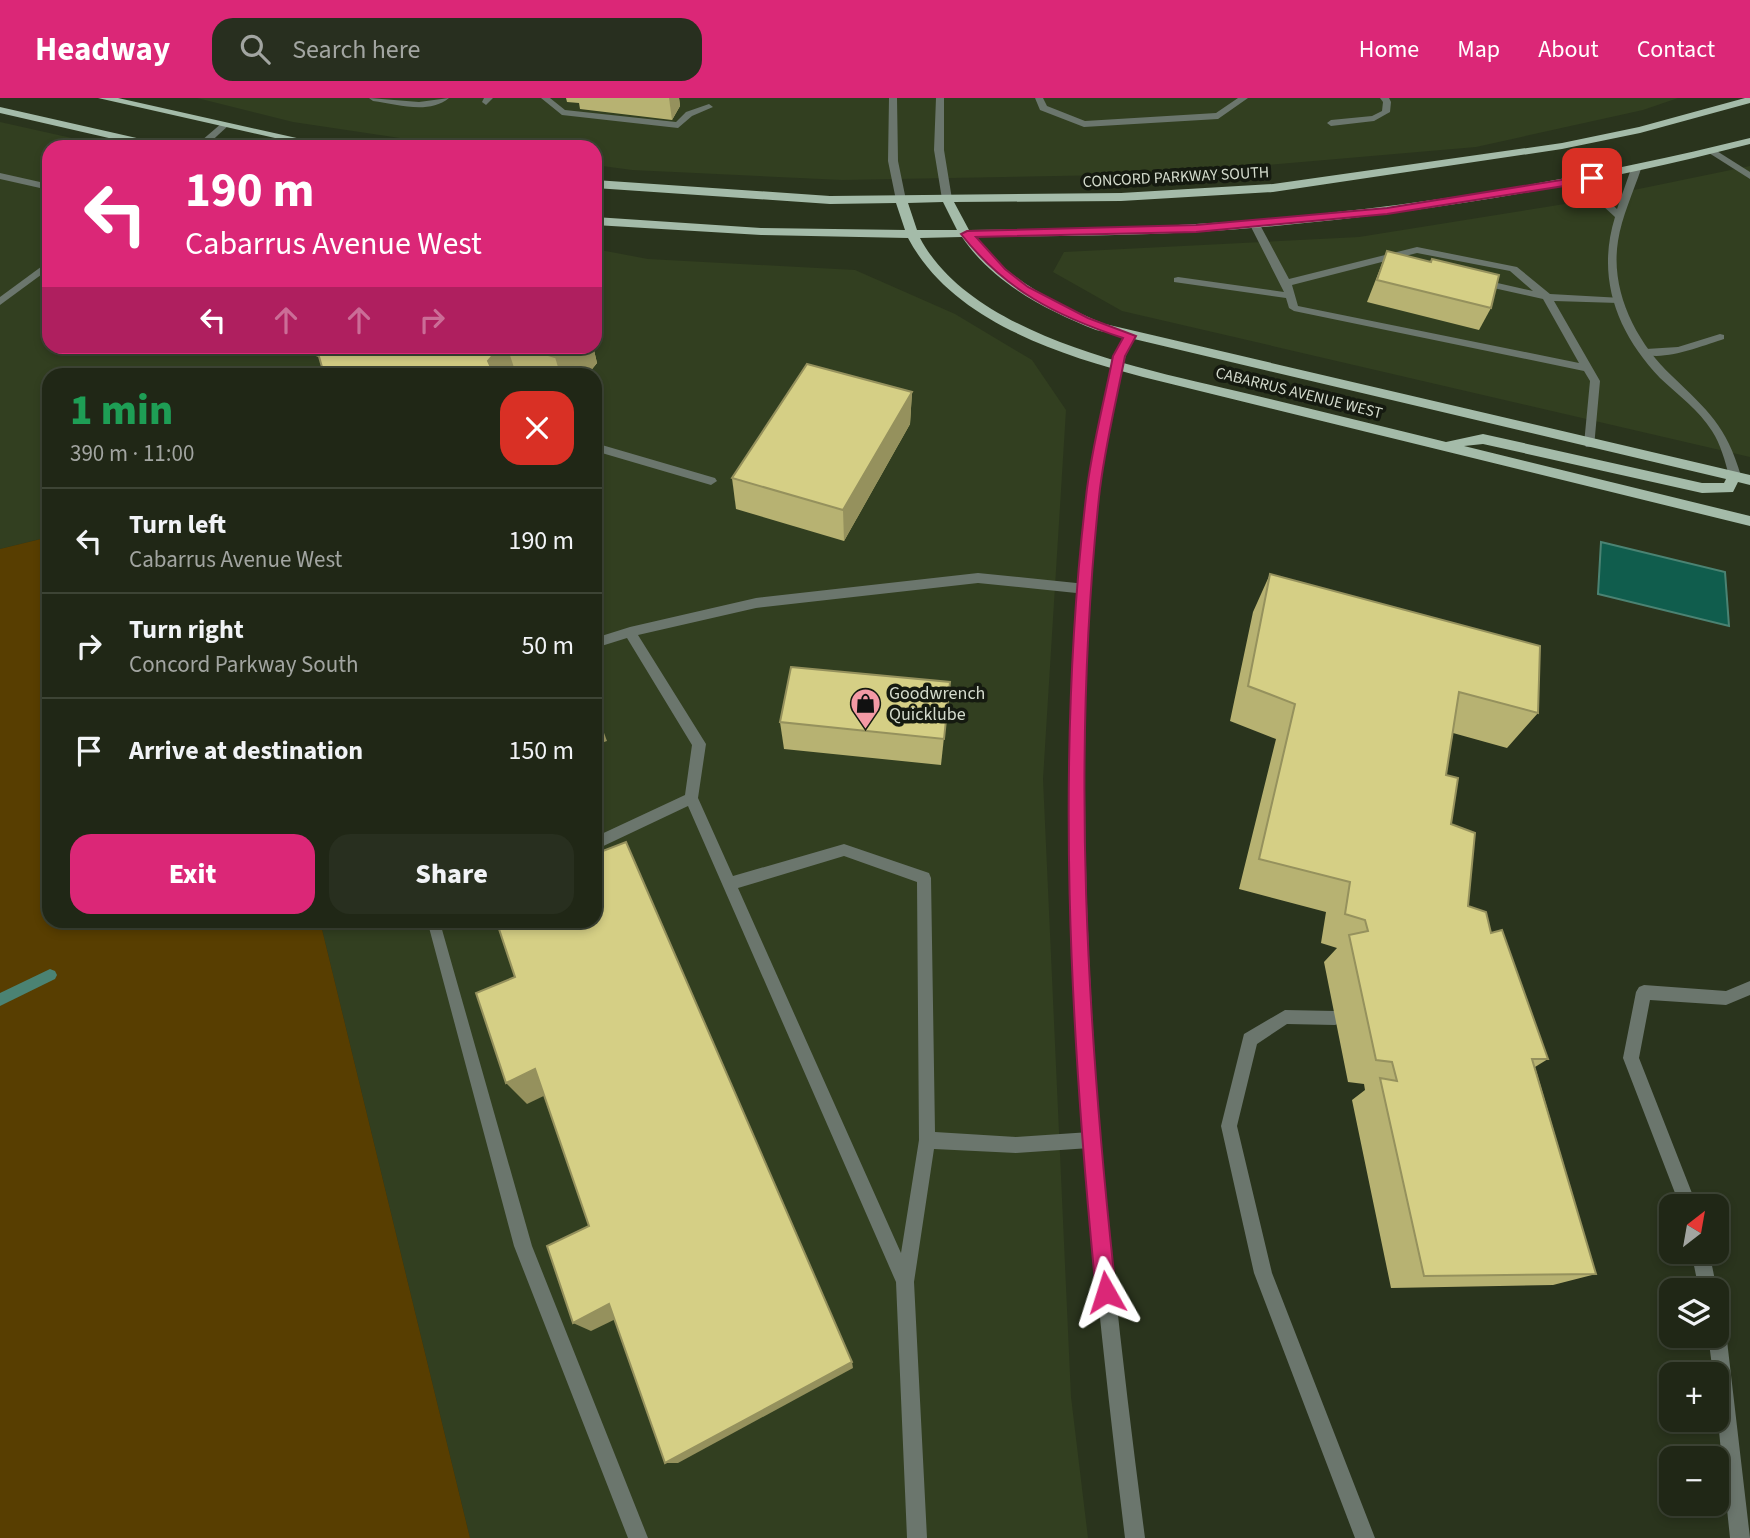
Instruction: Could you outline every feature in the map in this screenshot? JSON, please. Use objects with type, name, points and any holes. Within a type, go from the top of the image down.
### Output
[{"type":"main road","points":[[103,98],[297,140]]},
{"type":"main road","name":"CONCORD PARKWAY SOUTH","points":[[602,184],[817,199],[901,200],[1121,197],[1273,188],[1562,146],[1640,130],[1750,100]]},
{"type":"main road","points":[[0,110],[132,140]]},
{"type":"main road","points":[[602,221],[736,232],[913,235],[1196,228],[1387,211],[1571,183],[1750,141]]},
{"type":"main road","name":"CABARRUS AVENUE WEST","points":[[947,199],[967,234],[1000,272],[1024,290],[1084,321],[1130,336],[1750,480]]},
{"type":"main road","name":"CABARRUS AVENUE WEST","points":[[901,200],[913,235],[925,257],[939,273],[989,311],[1046,341],[1117,366],[1750,521]]},
{"type":"main road","points":[[1447,447],[1483,439],[1675,482],[1719,489],[1728,488],[1735,476]]},
{"type":"street","points":[[373,98],[415,104],[437,103],[445,98]]},
{"type":"street","points":[[545,98],[562,112],[678,125],[689,114],[709,107]]},
{"type":"street","points":[[893,98],[893,161],[901,200]]},
{"type":"street","points":[[940,98],[939,150],[947,199]]},
{"type":"street","points":[[1039,98],[1043,108],[1084,124],[1218,116],[1244,98]]},
{"type":"street","points":[[1331,123],[1374,118],[1386,112],[1387,102],[1384,98]]},
{"type":"street","points":[[208,140],[225,125]]},
{"type":"street","points":[[1712,151],[1750,176]]},
{"type":"street","points":[[1636,169],[1612,243],[1614,286],[1618,300],[1632,332],[1661,372],[1714,422],[1727,446],[1735,476]]},
{"type":"street","points":[[0,176],[42,185]]},
{"type":"street","points":[[1571,183],[1593,192],[1620,217]]},
{"type":"street","points":[[1254,223],[1286,283],[1294,308],[1587,368]]},
{"type":"street","points":[[1286,283],[1417,250],[1513,269],[1547,297],[1594,382],[1590,444]]},
{"type":"street","points":[[1377,258],[1403,264]]},
{"type":"street","points":[[0,302],[42,269]]},
{"type":"street","points":[[1469,279],[1547,297],[1618,300]]},
{"type":"street","points":[[1178,280],[1291,296]]},
{"type":"street","points":[[1130,336],[1121,351],[1117,366],[1093,496],[1077,702],[1078,878],[1090,1140],[1116,1393],[1135,1538]]},
{"type":"street","points":[[1646,352],[1679,350],[1720,337]]},
{"type":"street","points":[[602,449],[711,481]]},
{"type":"street","points":[[602,641],[756,603],[978,578],[1086,589]]},
{"type":"street","points":[[630,632],[699,744],[691,798],[905,1282]]},
{"type":"street","points":[[602,841],[691,798]]},
{"type":"street","points":[[729,884],[845,850],[924,878],[928,1140],[905,1282],[918,1538]]},
{"type":"street","points":[[434,928],[523,1246],[638,1538]]},
{"type":"street","points":[[1684,1194],[1631,1058],[1644,992],[1726,998],[1750,988]]},
{"type":"street","points":[[1335,1018],[1285,1017],[1250,1039],[1229,1126],[1263,1273],[1365,1538]]},
{"type":"street","points":[[928,1140],[1016,1145],[1090,1140]]},
{"type":"street","points":[[1719,1348],[1740,1538]]},
{"type":"shaded area","points":[[197,98],[1678,98],[1643,110],[1476,147],[1164,174],[842,180],[632,170],[602,166],[602,140],[413,140],[293,122]]},
{"type":"shaded area","points":[[0,122],[81,140],[42,140],[42,354],[602,354],[602,250],[648,259],[855,270],[955,314],[1032,360],[1066,410],[1043,779],[1071,1397],[1088,1538],[470,1538],[322,928],[602,928],[602,368],[42,368],[42,539],[0,549]]},
{"type":"shaded area","points":[[1750,166],[1750,457],[1122,311],[1053,272],[1064,252],[1359,237],[1571,203]]},
{"type":"shaded area","points":[[42,539],[42,928],[322,928],[470,1538],[0,1538],[0,549]]},
{"type":"water","points":[[1601,542],[1725,572],[1729,626],[1598,594]]},
{"type":"building","points":[[1387,251],[1499,275],[1491,308],[1377,280]]},
{"type":"building","points":[[318,354],[494,354],[488,361],[491,368],[322,368]]},
{"type":"building","points":[[807,364],[912,392],[843,510],[732,478]]},
{"type":"building","points":[[1270,574],[1540,646],[1538,713],[1459,692],[1446,775],[1458,778],[1451,824],[1475,833],[1468,906],[1486,912],[1491,933],[1502,930],[1548,1059],[1532,1059],[1596,1274],[1424,1276],[1380,1078],[1397,1081],[1392,1062],[1376,1060],[1349,935],[1368,931],[1365,920],[1345,914],[1350,882],[1259,859],[1295,704],[1248,686]]},
{"type":"building","points":[[791,667],[950,682],[944,739],[780,722]]},
{"type":"building","points":[[626,842],[852,1362],[665,1463],[609,1304],[573,1323],[547,1246],[589,1226],[535,1069],[506,1083],[476,993],[515,977],[499,928],[602,928],[602,851]]},
{"type":"waterway","points":[[0,1000],[50,975]]},
{"type":"place","name":"Goodwrench Quicklube","points":[[866,730]]},
{"type":"route","points":[[1106,1292],[1089,1130],[1078,892],[1077,702],[1093,496],[1119,356],[1130,336],[1084,321],[1024,290],[1000,272],[967,234],[1196,228],[1387,211],[1592,178]]}]
